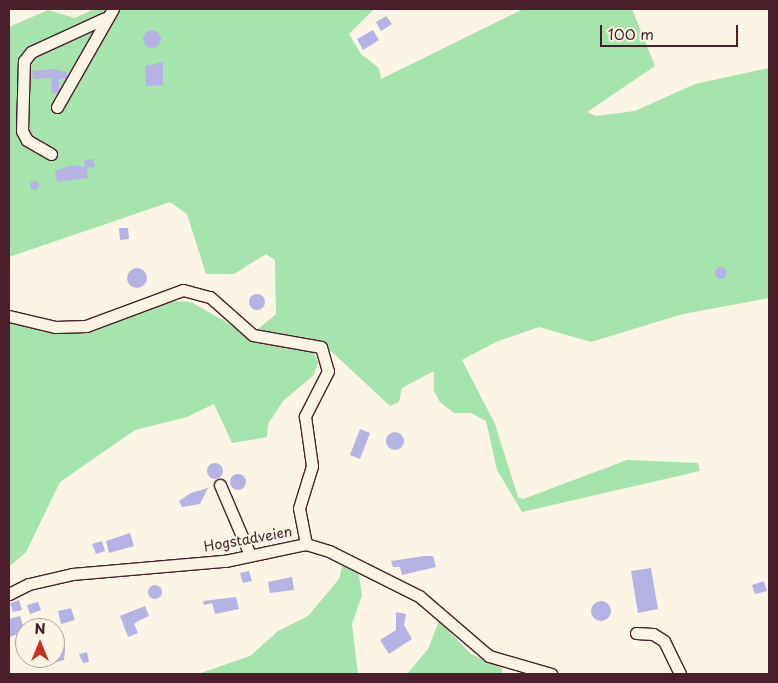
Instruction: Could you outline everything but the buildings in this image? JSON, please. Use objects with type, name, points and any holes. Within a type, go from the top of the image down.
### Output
[{"type":"street","points":[[57,107],[109,13]]},
{"type":"street","points":[[51,154],[27,140],[22,131],[24,61],[31,52],[109,13]]},
{"type":"street","points":[[9,316],[55,327],[86,326],[183,290],[210,297],[253,335],[321,347],[328,371],[305,416],[312,466],[299,508],[306,544]]},
{"type":"street","points":[[220,485],[250,555]]},
{"type":"street","name":"Hogstadveien","points":[[9,594],[29,584],[72,574],[250,555],[306,544],[329,551],[419,596],[489,656],[551,674]]},
{"type":"street","points":[[636,633],[653,634],[664,641],[680,674]]},
{"type":"green space","points":[[94,9],[374,9],[349,34],[361,54],[379,68],[381,79],[523,9],[632,9],[655,66],[587,112],[596,116],[635,111],[695,84],[769,68],[769,298],[683,314],[591,342],[539,327],[496,342],[462,360],[495,424],[518,497],[523,499],[627,460],[698,463],[700,471],[522,512],[497,470],[486,421],[471,413],[454,413],[440,402],[434,391],[434,371],[402,388],[399,402],[390,406],[332,352],[319,346],[314,352],[318,362],[314,375],[283,401],[268,424],[267,437],[232,443],[214,404],[187,417],[135,430],[60,482],[26,552],[9,567],[9,314],[68,328],[172,301],[191,302],[250,336],[276,314],[275,260],[266,254],[234,274],[206,274],[187,214],[170,202],[9,257],[9,27],[48,10],[75,18]]},
{"type":"green space","points":[[343,562],[358,569],[362,595],[352,624],[358,674],[198,674],[250,656],[278,631],[308,616],[339,579]]},
{"type":"green space","points":[[439,621],[471,654],[502,668],[502,674],[407,674],[428,649]]}]
